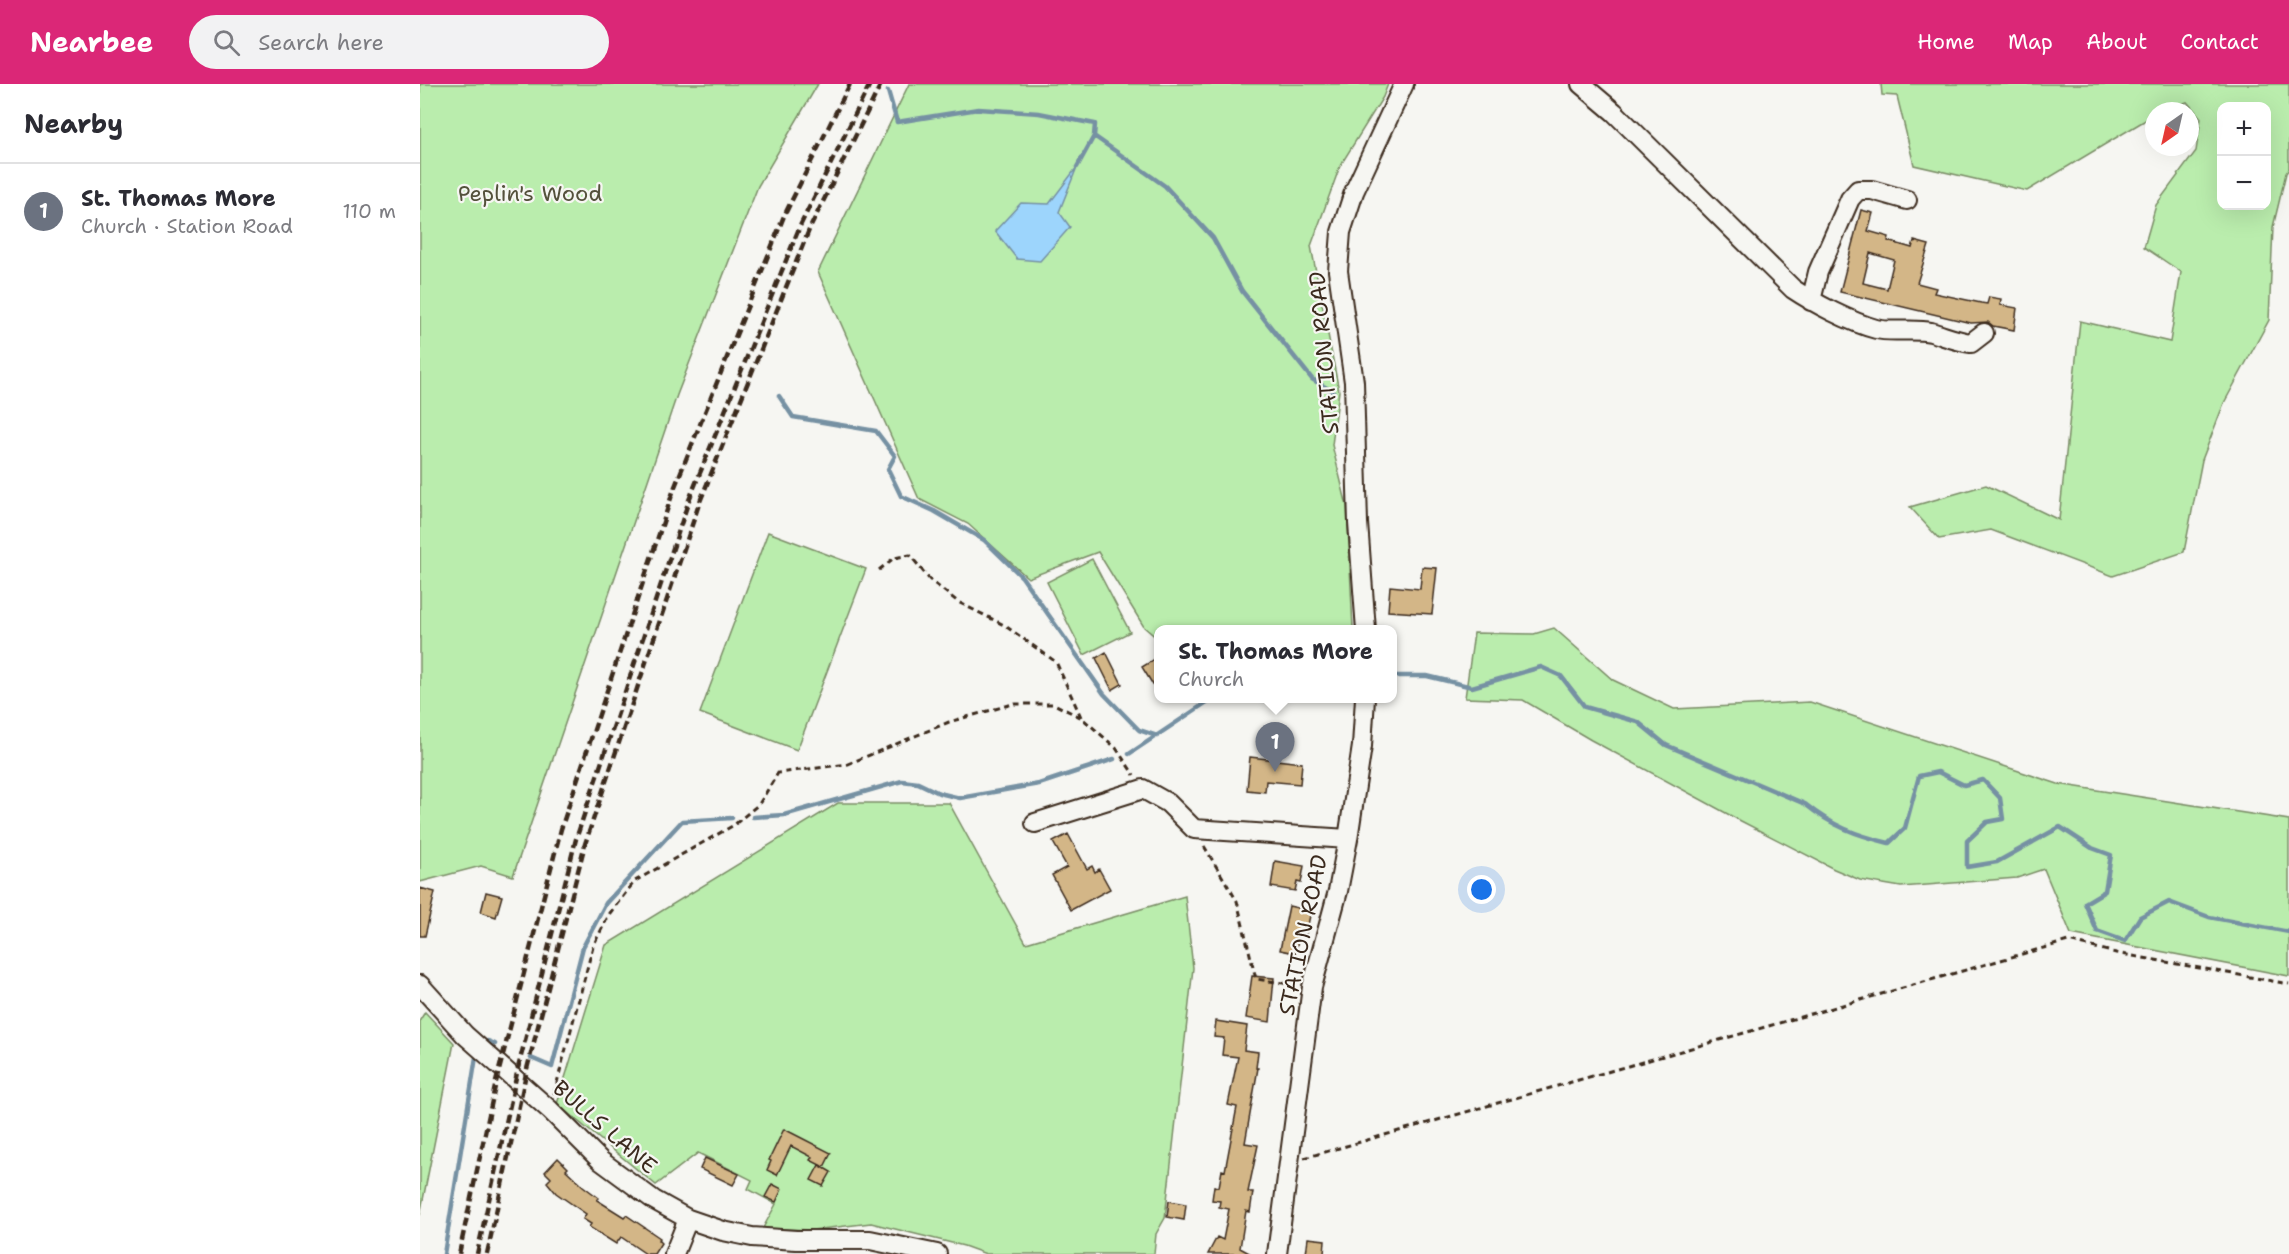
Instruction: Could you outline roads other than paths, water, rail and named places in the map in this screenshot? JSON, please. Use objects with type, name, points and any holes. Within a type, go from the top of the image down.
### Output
[{"type":"street","name":"STATION ROAD","points":[[1366,625],[1358,524],[1354,382],[1338,271],[1341,232],[1354,192],[1404,84]]},
{"type":"street","points":[[1581,84],[1614,112],[1792,289],[1811,301],[1876,329],[1907,329],[1971,343],[1984,333]]},
{"type":"street","points":[[1811,301],[1818,272],[1850,199],[1858,190],[1872,190],[1907,201]]},
{"type":"street","name":"STATION ROAD","points":[[1277,1254],[1312,987],[1338,891],[1348,839],[1362,746],[1365,703]]},
{"type":"street","points":[[1035,823],[1143,789],[1168,803],[1194,829],[1348,839]]},
{"type":"street","name":"BULLS LANE","points":[[420,985],[465,1035],[550,1110],[601,1161],[654,1200],[688,1220],[752,1237],[937,1254]]},
{"type":"street","points":[[674,1254],[688,1220]]},
{"type":"water","points":[[1077,167],[1059,212],[1070,227],[1040,261],[1017,259],[995,231],[1021,203],[1049,204]]},
{"type":"waterway","points":[[888,91],[897,122],[978,109],[1039,113],[1095,124],[1094,136],[1077,167]]},
{"type":"waterway","points":[[1094,136],[1165,186],[1213,238],[1242,291],[1312,379],[1333,392]]},
{"type":"waterway","points":[[779,396],[793,417],[876,431],[895,456],[888,469],[901,496],[934,511],[984,540],[1022,577],[1104,694],[1139,730],[1157,736]]},
{"type":"waterway","points":[[1397,676],[1427,676],[1472,687],[1541,667],[1561,676],[1585,707],[1638,722],[1666,745],[1805,804],[1845,829],[1889,843],[1905,828],[1919,776],[1938,772],[1964,785],[1983,780],[2000,798],[2003,819],[1987,822],[1967,841],[1967,867],[1997,862],[2060,827],[2092,848],[2111,855],[2105,891],[2085,903],[2097,931],[2125,941],[2140,917],[2169,902],[2209,917],[2289,932]]},
{"type":"waterway","points":[[1129,754],[1206,703]]},
{"type":"waterway","points":[[753,817],[784,815],[902,781],[918,783],[939,793],[960,798],[1039,784],[1114,759]]},
{"type":"waterway","points":[[531,1058],[552,1067],[583,947],[606,903],[682,821],[732,818]]},
{"type":"waterway","points":[[488,1041],[495,1044]]},
{"type":"waterway","points":[[444,1254],[476,1057]]},
{"type":"railway","points":[[459,1254],[496,1082],[561,829],[674,489],[784,216],[850,84]]},
{"type":"railway","points":[[477,1254],[519,1064],[576,839],[689,500],[800,226],[870,84]]},
{"type":"railway","points":[[487,1254],[527,1069],[585,844],[699,504],[809,230],[881,84]]},
{"type":"place","name":"St. Thomas More","points":[[1275,772]]},
{"type":"park label","name":"Peplin's Wood","points":[[530,193]]}]
